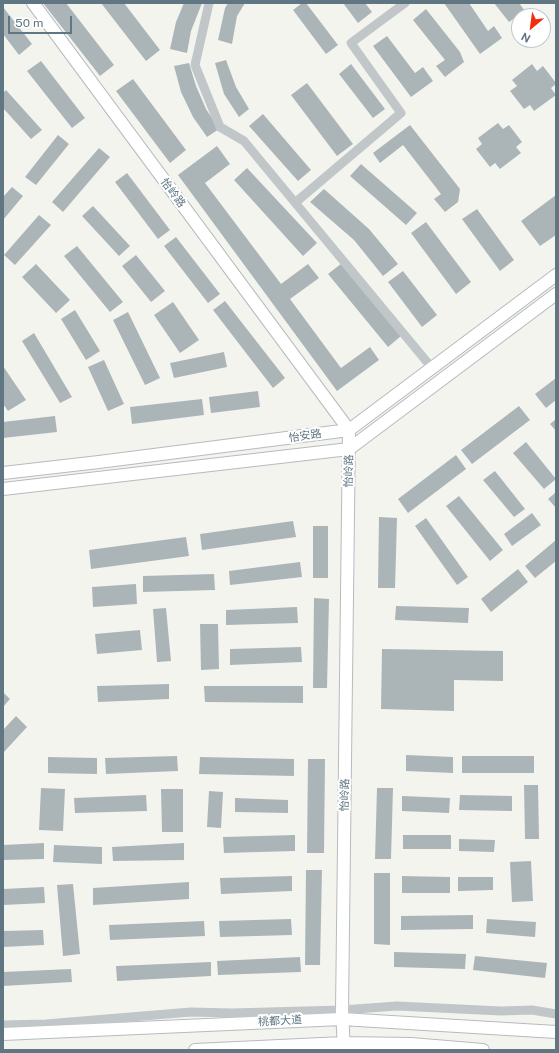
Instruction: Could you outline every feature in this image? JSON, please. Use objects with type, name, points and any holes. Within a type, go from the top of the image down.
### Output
[{"type":"street","name":"怡岭路","points":[[33,3],[349,430],[342,1014],[344,1046]]},
{"type":"street","points":[[209,3],[195,65],[220,127],[244,141],[432,368]]},
{"type":"street","points":[[296,202],[401,113],[351,43],[405,3]]},
{"type":"street","name":"怡安路","points":[[3,473],[349,430],[556,275]]},
{"type":"street","points":[[349,449],[556,294]]},
{"type":"street","name":"怡安路","points":[[3,489],[349,449]]},
{"type":"street","points":[[3,1025],[46,1024],[191,1012],[232,1014],[342,1014],[397,1006],[501,1011],[532,1010],[556,1014]]},
{"type":"street","name":"桃都大道","points":[[3,1034],[342,1014],[556,1032]]},
{"type":"street","points":[[195,1050],[411,1044],[483,1050]]},
{"type":"building","points":[[43,3],[66,3],[114,65],[100,76]]},
{"type":"building","points":[[101,3],[124,3],[160,50],[146,61]]},
{"type":"building","points":[[184,3],[202,3],[191,31],[187,53],[170,49],[176,22]]},
{"type":"building","points":[[228,3],[245,3],[237,16],[232,44],[218,40],[225,8]]},
{"type":"building","points":[[302,3],[306,3],[338,45],[326,54],[293,10]]},
{"type":"building","points":[[343,3],[365,3],[372,12],[358,23]]},
{"type":"building","points":[[444,3],[469,3],[488,31],[494,26],[502,38],[480,54]]},
{"type":"building","points":[[494,3],[519,3],[523,8],[511,8],[511,21],[509,22]]},
{"type":"building","points":[[3,7],[32,44],[19,55],[3,34]]},
{"type":"building","points":[[426,9],[460,52],[464,62],[445,77],[436,66],[445,60],[413,20]]},
{"type":"building","points":[[387,36],[415,73],[423,67],[433,81],[411,97],[373,46]]},
{"type":"building","points":[[226,60],[236,87],[249,109],[239,117],[224,94],[215,63]]},
{"type":"building","points":[[41,61],[85,118],[72,128],[27,71]]},
{"type":"building","points":[[189,63],[196,86],[206,109],[219,129],[207,137],[193,117],[181,92],[174,66]]},
{"type":"building","points":[[351,64],[385,109],[373,118],[339,74]]},
{"type":"building","points":[[532,64],[537,71],[543,66],[556,83],[551,88],[556,95],[534,111],[530,105],[524,109],[510,91],[517,86],[512,80]]},
{"type":"building","points":[[133,79],[186,150],[170,163],[116,91]]},
{"type":"building","points":[[307,83],[353,144],[337,156],[291,95]]},
{"type":"building","points":[[6,90],[42,130],[31,139],[3,108],[3,93]]},
{"type":"building","points":[[263,114],[311,170],[298,181],[249,126]]},
{"type":"building","points":[[498,123],[503,129],[509,125],[522,142],[516,147],[521,153],[500,169],[495,163],[490,167],[476,149],[482,144],[478,138]]},
{"type":"building","points":[[410,125],[460,189],[458,202],[445,212],[434,199],[441,194],[403,145],[380,163],[373,153]]},
{"type":"building","points":[[58,135],[69,144],[36,185],[25,177]]},
{"type":"building","points":[[217,146],[230,164],[205,183],[281,284],[308,264],[319,278],[290,299],[341,368],[370,347],[379,360],[337,391],[178,175]]},
{"type":"building","points":[[99,148],[110,157],[63,212],[52,202]]},
{"type":"building","points":[[361,164],[417,213],[406,225],[350,176]]},
{"type":"building","points":[[247,168],[317,243],[303,256],[234,180]]},
{"type":"building","points":[[127,173],[170,230],[158,239],[115,182]]},
{"type":"building","points":[[12,187],[23,196],[3,220],[3,197]]},
{"type":"building","points":[[324,189],[369,229],[398,264],[383,276],[354,240],[310,202]]},
{"type":"building","points":[[556,195],[556,235],[540,246],[521,221]]},
{"type":"building","points":[[93,206],[130,246],[119,256],[82,216]]},
{"type":"building","points":[[477,209],[514,260],[500,271],[462,219]]},
{"type":"building","points":[[39,215],[51,225],[15,265],[4,255]]},
{"type":"building","points":[[426,222],[471,282],[456,294],[411,233]]},
{"type":"building","points":[[176,237],[220,294],[208,303],[164,246]]},
{"type":"building","points":[[77,246],[123,302],[110,312],[64,256]]},
{"type":"building","points":[[136,255],[165,291],[151,302],[122,266]]},
{"type":"building","points":[[342,263],[401,336],[388,347],[328,274]]},
{"type":"building","points":[[36,264],[70,300],[56,313],[22,277]]},
{"type":"building","points":[[403,271],[437,315],[422,327],[388,282]]},
{"type":"building","points":[[225,301],[285,378],[273,388],[213,310]]},
{"type":"building","points":[[173,302],[199,340],[180,353],[154,315]]},
{"type":"building","points":[[75,310],[100,351],[86,360],[61,319]]},
{"type":"building","points":[[128,312],[160,378],[145,385],[113,320]]},
{"type":"building","points":[[34,333],[72,397],[60,403],[22,341]]},
{"type":"building","points":[[224,352],[227,367],[174,378],[170,363]]},
{"type":"building","points":[[104,360],[124,404],[108,411],[88,367]]},
{"type":"building","points":[[3,366],[26,400],[8,411],[3,404]]},
{"type":"building","points":[[556,378],[556,400],[546,408],[535,394]]},
{"type":"building","points":[[258,391],[260,407],[211,413],[209,397]]},
{"type":"building","points":[[202,399],[204,415],[132,424],[130,407]]},
{"type":"building","points":[[519,406],[530,420],[472,464],[461,450]]},
{"type":"building","points":[[55,416],[57,432],[3,438],[3,422]]},
{"type":"building","points":[[556,419],[556,431],[550,424]]},
{"type":"building","points":[[526,442],[556,479],[544,489],[513,453]]},
{"type":"building","points":[[456,455],[466,469],[408,513],[398,499]]},
{"type":"building","points":[[495,471],[525,509],[514,517],[483,480]]},
{"type":"building","points":[[556,492],[556,508],[548,499]]},
{"type":"building","points":[[459,496],[503,550],[490,561],[446,506]]},
{"type":"building","points":[[532,513],[541,525],[512,546],[504,534]]},
{"type":"building","points":[[379,517],[397,518],[395,588],[378,588]]},
{"type":"building","points":[[426,518],[468,577],[457,585],[415,526]]},
{"type":"building","points":[[293,521],[296,537],[202,550],[200,534]]},
{"type":"building","points":[[313,526],[328,526],[328,578],[313,578]]},
{"type":"building","points":[[186,537],[189,556],[91,569],[89,550]]},
{"type":"building","points":[[556,540],[556,561],[535,578],[525,566]]},
{"type":"building","points":[[300,562],[302,577],[230,585],[229,571]]},
{"type":"building","points":[[518,569],[528,582],[491,612],[481,599]]},
{"type":"building","points":[[214,574],[215,590],[143,592],[143,576]]},
{"type":"building","points":[[136,584],[137,604],[93,607],[92,587]]},
{"type":"building","points":[[314,598],[329,599],[327,688],[313,688]]},
{"type":"building","points":[[396,606],[469,608],[468,623],[395,620]]},
{"type":"building","points":[[297,607],[298,623],[226,625],[226,610]]},
{"type":"building","points":[[166,608],[171,661],[157,662],[153,609]]},
{"type":"building","points":[[200,624],[218,624],[219,669],[201,670]]},
{"type":"building","points":[[140,630],[142,650],[97,654],[95,634]]},
{"type":"building","points":[[301,647],[302,662],[230,665],[230,649]]},
{"type":"building","points":[[382,649],[503,651],[503,681],[454,680],[454,711],[381,709]]},
{"type":"building","points":[[169,684],[169,699],[98,702],[97,686]]},
{"type":"building","points":[[204,686],[303,686],[303,703],[205,702]]},
{"type":"building","points":[[3,692],[10,699],[3,707]]},
{"type":"building","points":[[16,716],[27,727],[3,753],[3,730]]},
{"type":"building","points":[[406,755],[453,757],[453,773],[406,771]]},
{"type":"building","points":[[177,756],[178,771],[106,774],[105,758]]},
{"type":"building","points":[[462,756],[534,756],[534,773],[462,773]]},
{"type":"building","points":[[48,757],[97,758],[97,774],[48,773]]},
{"type":"building","points":[[200,757],[294,759],[294,776],[199,774]]},
{"type":"building","points":[[308,759],[325,759],[324,853],[307,853]]},
{"type":"building","points":[[524,785],[538,785],[539,839],[525,839]]},
{"type":"building","points":[[41,788],[65,789],[63,831],[39,830]]},
{"type":"building","points":[[377,788],[393,788],[391,859],[375,859]]},
{"type":"building","points":[[161,789],[183,789],[183,832],[162,832]]},
{"type":"building","points":[[209,791],[223,792],[221,828],[207,827]]},
{"type":"building","points":[[146,795],[147,811],[75,813],[74,798]]},
{"type":"building","points":[[460,795],[512,796],[512,811],[459,810]]},
{"type":"building","points":[[402,796],[450,798],[449,813],[402,811]]},
{"type":"building","points":[[235,798],[288,800],[288,813],[235,812]]},
{"type":"building","points":[[295,835],[295,851],[224,853],[223,837]]},
{"type":"building","points":[[403,835],[451,835],[451,849],[403,849]]},
{"type":"building","points":[[459,839],[495,840],[494,852],[459,851]]},
{"type":"building","points":[[44,843],[44,859],[3,860],[3,845]]},
{"type":"building","points":[[184,843],[184,860],[113,861],[112,847]]},
{"type":"building","points":[[54,845],[102,847],[102,864],[53,862]]},
{"type":"building","points":[[531,861],[533,901],[512,902],[510,862]]},
{"type":"building","points":[[306,870],[322,870],[320,965],[305,965]]},
{"type":"building","points":[[374,873],[390,873],[390,945],[374,944]]},
{"type":"building","points":[[292,876],[292,891],[221,894],[220,878]]},
{"type":"building","points":[[402,876],[450,877],[450,893],[402,893]]},
{"type":"building","points":[[458,877],[493,877],[493,890],[458,891]]},
{"type":"building","points":[[189,882],[189,899],[93,905],[93,888]]},
{"type":"building","points":[[73,884],[80,954],[63,956],[57,885]]},
{"type":"building","points":[[44,887],[45,903],[3,905],[3,889]]},
{"type":"building","points":[[473,915],[473,929],[401,930],[401,916]]},
{"type":"building","points":[[291,919],[292,935],[220,937],[219,921]]},
{"type":"building","points":[[487,919],[536,922],[535,937],[486,933]]},
{"type":"building","points":[[204,921],[205,936],[110,940],[109,925]]},
{"type":"building","points":[[43,930],[44,945],[3,947],[3,931]]},
{"type":"building","points":[[394,952],[466,954],[465,969],[394,967]]},
{"type":"building","points":[[475,956],[547,963],[545,978],[473,970]]},
{"type":"building","points":[[300,957],[301,972],[218,975],[217,961]]},
{"type":"building","points":[[211,962],[211,976],[117,981],[116,966]]},
{"type":"building","points":[[71,969],[72,982],[3,986],[3,972]]}]
